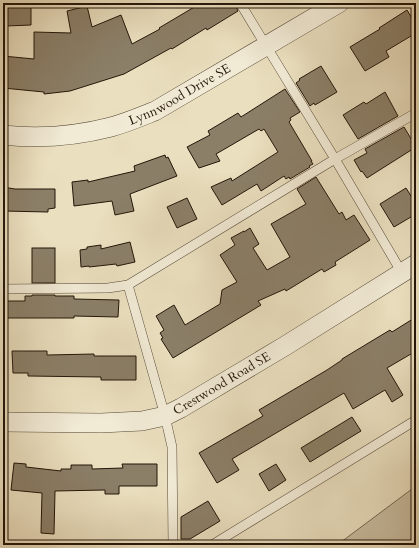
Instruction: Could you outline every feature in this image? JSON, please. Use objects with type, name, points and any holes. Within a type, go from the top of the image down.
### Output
[{"type":"street","name":"Lynnwood Drive SE","points":[[3,135],[36,137],[89,132],[111,127],[155,112],[339,3]]},
{"type":"street","name":"Crestwood Road SE","points":[[3,422],[101,423],[142,421],[165,416],[285,346],[409,269]]},
{"type":"lane","points":[[240,3],[335,159],[409,269]]},
{"type":"lane","points":[[3,289],[108,288],[128,286],[335,159],[416,113]]},
{"type":"lane","points":[[128,286],[165,416],[172,447],[173,545]]},
{"type":"lane","points":[[212,545],[416,420]]},
{"type":"shaded area","points":[[416,486],[416,545],[337,545]]},
{"type":"building","points":[[7,3],[31,3],[31,25],[6,26]]},
{"type":"building","points":[[201,3],[234,3],[238,11],[207,30],[206,28],[172,49],[171,48],[124,74],[70,91],[44,94],[44,92],[3,88],[3,56],[34,59],[34,32],[71,33],[67,11],[87,6],[92,27],[121,15],[132,44],[160,29],[159,28]]},
{"type":"building","points":[[407,10],[416,25],[416,33],[386,51],[389,57],[365,71],[350,47],[380,29],[379,28]]},
{"type":"building","points":[[321,66],[337,92],[315,105],[314,103],[310,106],[296,83],[300,80],[299,79]]},
{"type":"building","points":[[285,89],[300,112],[290,118],[291,120],[289,122],[313,164],[290,179],[289,177],[286,179],[284,176],[261,191],[257,184],[222,205],[211,187],[231,178],[232,181],[278,152],[264,129],[261,131],[259,129],[216,154],[220,161],[199,168],[187,147],[210,135],[208,131],[238,113],[241,117]]},
{"type":"building","points":[[385,92],[398,116],[358,139],[343,115],[364,102],[366,104]]},
{"type":"building","points":[[404,127],[416,147],[367,178],[362,171],[361,172],[354,160],[367,153],[365,149]]},
{"type":"building","points":[[165,155],[166,158],[168,157],[177,176],[130,194],[134,211],[115,215],[112,201],[74,206],[72,182],[88,180],[88,182],[135,171],[134,166]]},
{"type":"building","points":[[316,177],[339,214],[342,212],[346,220],[354,215],[370,240],[335,262],[336,265],[324,272],[322,269],[286,291],[285,289],[258,301],[261,305],[173,358],[161,339],[163,338],[160,333],[164,330],[156,316],[174,305],[185,325],[220,304],[222,290],[237,282],[220,255],[235,245],[231,238],[250,228],[259,244],[253,248],[267,270],[290,257],[271,224],[306,204],[297,189]]},
{"type":"building","points":[[3,187],[15,189],[55,189],[55,208],[48,209],[48,212],[3,211]]},
{"type":"building","points":[[406,188],[416,204],[416,214],[394,227],[380,204]]},
{"type":"building","points":[[187,198],[197,219],[177,228],[167,207]]},
{"type":"building","points":[[130,242],[135,262],[117,266],[116,264],[81,267],[80,250],[87,249],[87,247],[101,245],[101,249]]},
{"type":"building","points":[[32,248],[55,248],[55,283],[32,283]]},
{"type":"building","points":[[25,296],[74,296],[74,299],[119,300],[118,317],[74,316],[74,318],[3,318],[3,301],[25,301]]},
{"type":"building","points":[[416,317],[416,351],[387,368],[403,395],[392,402],[385,390],[353,409],[344,393],[232,459],[239,470],[217,483],[199,453],[263,416],[259,410],[327,370],[342,359],[390,330],[392,332]]},
{"type":"building","points":[[12,351],[47,351],[47,355],[94,354],[94,356],[136,356],[136,380],[101,380],[101,377],[28,376],[28,373],[13,373]]},
{"type":"building","points":[[352,417],[361,431],[310,462],[301,448]]},
{"type":"building","points":[[14,463],[26,464],[26,467],[61,471],[61,469],[71,469],[71,465],[92,465],[92,469],[123,468],[122,464],[157,464],[157,486],[119,486],[119,494],[105,494],[105,490],[55,491],[54,534],[41,533],[42,493],[11,490]]},
{"type":"building","points":[[276,464],[286,480],[269,491],[259,474]]},
{"type":"building","points":[[208,501],[220,521],[190,539],[181,539],[181,517]]}]
